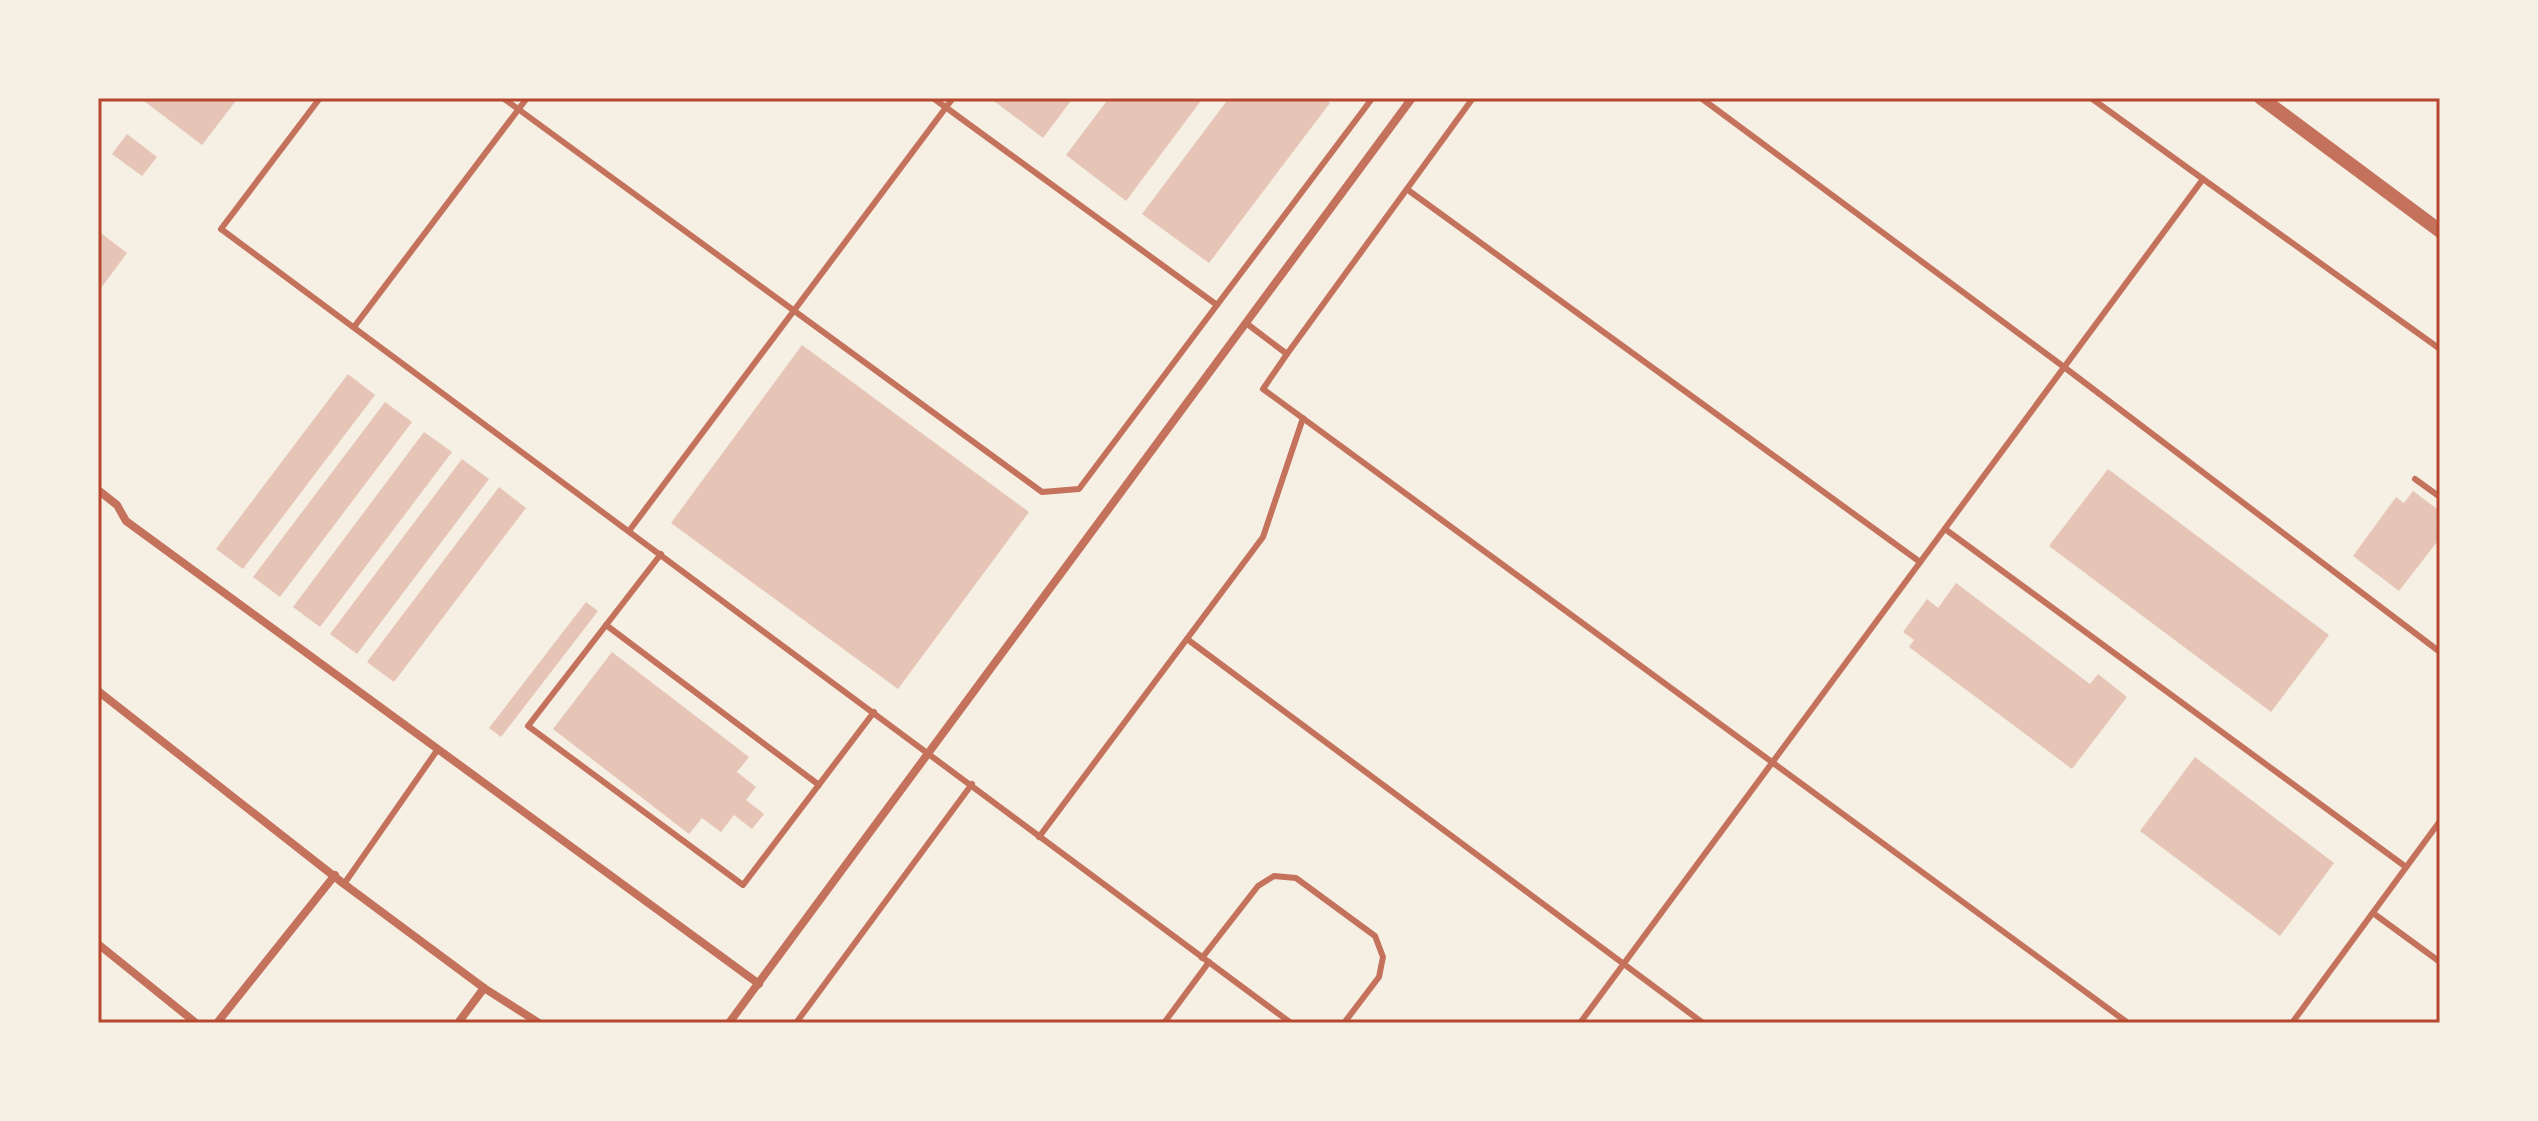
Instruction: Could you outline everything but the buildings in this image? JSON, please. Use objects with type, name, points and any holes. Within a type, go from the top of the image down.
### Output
[{"type":"street","points":[[729,1023],[1412,98]]},
{"type":"street","points":[[2261,98],[2440,231]]},
{"type":"street","points":[[98,490],[117,505],[126,521],[759,984]]},
{"type":"street","points":[[98,691],[344,884],[484,988],[539,1023]]},
{"type":"street","points":[[217,1023],[335,875]]},
{"type":"street","points":[[98,944],[196,1023]]},
{"type":"street","points":[[458,1023],[484,988]]},
{"type":"lane","points":[[320,98],[221,229],[1291,1023]]},
{"type":"lane","points":[[503,98],[1042,492],[1079,489],[1370,99]]},
{"type":"lane","points":[[354,327],[527,98]]},
{"type":"lane","points":[[933,98],[1217,305]]},
{"type":"lane","points":[[629,531],[953,98]]},
{"type":"lane","points":[[1473,98],[1263,389],[2128,1023]]},
{"type":"lane","points":[[1701,98],[2064,367],[2440,652]]},
{"type":"lane","points":[[2091,98],[2440,349]]},
{"type":"lane","points":[[1580,1023],[2203,179]]},
{"type":"lane","points":[[1408,190],[1920,562]]},
{"type":"lane","points":[[1246,323],[1287,354]]},
{"type":"lane","points":[[1039,837],[1263,537],[1303,418]]},
{"type":"lane","points":[[2415,479],[2440,497]]},
{"type":"lane","points":[[1945,529],[2406,867]]},
{"type":"lane","points":[[661,554],[528,726],[743,885],[874,712]]},
{"type":"lane","points":[[606,625],[819,785]]},
{"type":"lane","points":[[1187,639],[1703,1023]]},
{"type":"lane","points":[[344,884],[438,749]]},
{"type":"lane","points":[[796,1023],[972,784]]},
{"type":"lane","points":[[2292,1023],[2440,821]]},
{"type":"lane","points":[[1164,1023],[1258,886],[1274,876],[1296,878],[1375,936],[1383,957],[1379,977],[1344,1023]]},
{"type":"lane","points":[[2373,913],[2440,962]]}]
